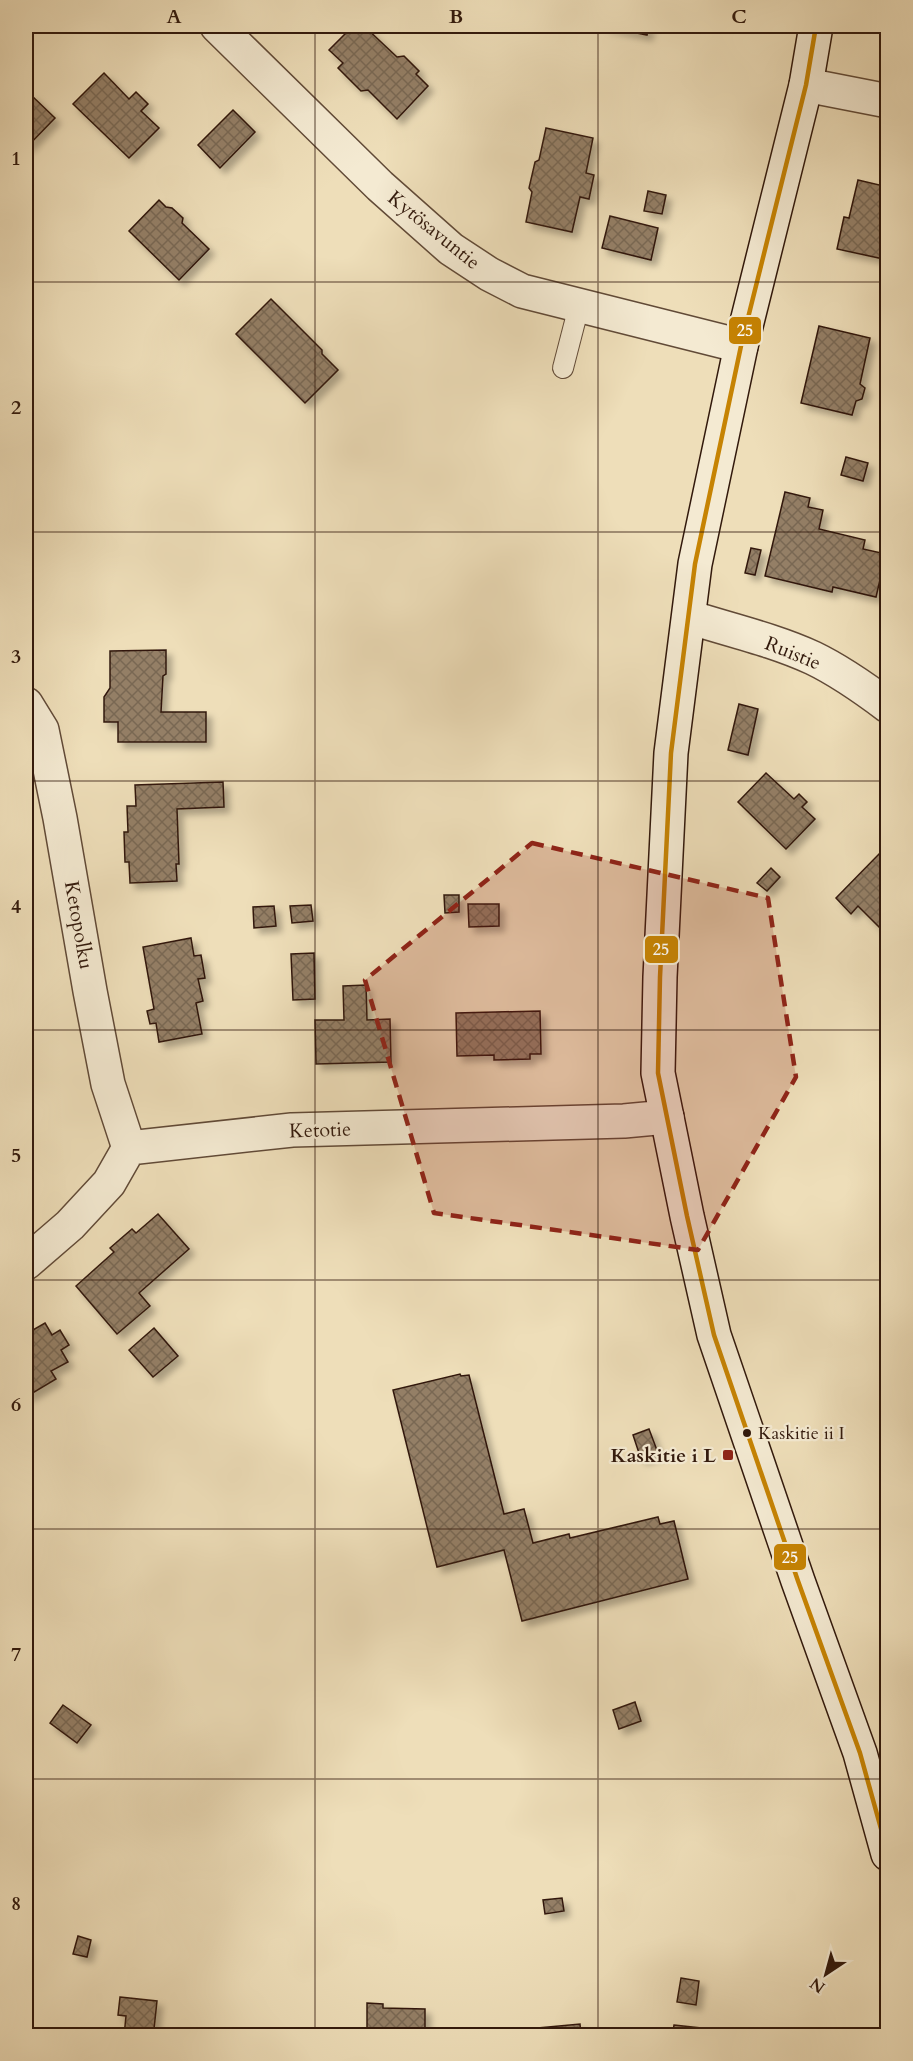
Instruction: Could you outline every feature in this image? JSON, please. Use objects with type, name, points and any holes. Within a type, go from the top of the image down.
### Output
[{"type":"street","name":"Kytösavuntie","points":[[217,26],[380,186],[451,249],[489,274],[522,291],[741,346]]},
{"type":"street","points":[[816,26],[806,85],[741,346],[695,564],[671,753],[660,977],[658,1073],[714,1335],[786,1548],[860,1753],[888,1854]]},
{"type":"street","points":[[806,85],[888,101]]},
{"type":"street","name":"Ruistie","points":[[689,617],[813,658],[858,684],[888,706]]},
{"type":"street","name":"Ketopolku","points":[[26,704],[42,730],[108,1084],[129,1148]]},
{"type":"street","name":"Ketotie","points":[[129,1148],[292,1130],[612,1121],[667,1117]]},
{"type":"street","points":[[26,1263],[70,1225],[109,1183],[129,1148]]},
{"type":"lane","points":[[563,368],[579,306]]},
{"type":"highlighted area","points":[[532,843],[768,898],[796,1077],[698,1250],[434,1213],[365,980]]},
{"type":"building","points":[[353,26],[364,26],[397,57],[404,56],[419,71],[416,74],[428,86],[397,119],[368,90],[361,91],[338,68],[343,63],[329,50]]},
{"type":"building","points":[[603,26],[649,26],[647,35]]},
{"type":"building","points":[[885,26],[888,26],[888,41],[881,40]]},
{"type":"building","points":[[104,73],[129,99],[136,92],[148,104],[141,111],[159,128],[129,158],[73,104]]},
{"type":"building","points":[[30,94],[55,118],[26,148],[26,99]]},
{"type":"building","points":[[233,110],[255,132],[220,168],[198,145]]},
{"type":"building","points":[[546,128],[593,138],[586,173],[594,175],[589,199],[580,197],[572,232],[526,222],[532,192],[529,188],[535,162],[539,160]]},
{"type":"building","points":[[858,180],[888,187],[888,260],[837,249],[844,217],[849,218]]},
{"type":"building","points":[[648,191],[666,195],[662,214],[644,211]]},
{"type":"building","points":[[159,200],[183,218],[182,223],[209,249],[179,280],[129,231]]},
{"type":"building","points":[[610,216],[658,228],[651,260],[602,248]]},
{"type":"building","points":[[271,299],[322,350],[322,354],[338,370],[305,403],[236,334]]},
{"type":"building","points":[[819,326],[870,338],[860,384],[865,388],[862,399],[856,401],[852,415],[801,403]]},
{"type":"building","points":[[846,457],[868,463],[863,481],[841,475]]},
{"type":"building","points":[[785,492],[810,498],[808,507],[823,510],[819,529],[865,540],[863,549],[886,554],[876,597],[833,587],[832,592],[765,576]]},
{"type":"building","points":[[751,548],[761,550],[755,575],[745,573]]},
{"type":"building","points":[[166,650],[166,674],[163,676],[161,712],[206,712],[206,742],[118,742],[118,722],[104,722],[104,697],[110,688],[110,651]]},
{"type":"building","points":[[739,704],[758,709],[748,755],[728,750]]},
{"type":"building","points":[[766,773],[794,799],[799,794],[807,802],[802,807],[815,819],[786,849],[738,802]]},
{"type":"building","points":[[223,782],[224,807],[177,809],[179,864],[176,864],[177,881],[130,883],[129,862],[125,862],[124,832],[128,832],[127,806],[136,806],[135,785]]},
{"type":"building","points":[[880,853],[888,860],[888,929],[880,928],[858,906],[851,914],[836,898]]},
{"type":"building","points":[[771,868],[780,877],[767,891],[757,883]]},
{"type":"building","points":[[444,895],[459,895],[459,912],[445,913]]},
{"type":"building","points":[[468,904],[499,904],[499,926],[469,927]]},
{"type":"building","points":[[311,905],[313,921],[292,923],[290,906]]},
{"type":"building","points":[[274,906],[276,926],[254,928],[253,907]]},
{"type":"building","points":[[191,938],[194,956],[201,955],[205,978],[198,979],[203,1001],[196,1003],[202,1034],[159,1042],[156,1023],[150,1024],[147,1011],[154,1009],[143,947]]},
{"type":"building","points":[[314,953],[315,999],[293,1000],[291,954]]},
{"type":"building","points":[[366,985],[367,1020],[390,1019],[391,1062],[316,1064],[315,1020],[344,1020],[343,986]]},
{"type":"building","points":[[540,1011],[541,1054],[530,1054],[530,1059],[494,1060],[494,1055],[457,1056],[456,1013]]},
{"type":"building","points":[[158,1214],[189,1249],[139,1293],[150,1306],[117,1334],[76,1286],[114,1252],[110,1248],[132,1229],[136,1233]]},
{"type":"building","points":[[45,1323],[52,1335],[60,1330],[69,1345],[61,1350],[68,1362],[51,1371],[56,1379],[26,1397],[26,1334]]},
{"type":"building","points":[[154,1328],[178,1356],[153,1377],[129,1350]]},
{"type":"building","points":[[460,1374],[461,1376],[469,1375],[504,1514],[524,1509],[533,1543],[569,1534],[570,1538],[658,1517],[660,1524],[674,1521],[688,1579],[522,1621],[504,1550],[437,1567],[393,1390]]},
{"type":"building","points":[[649,1429],[658,1453],[641,1459],[633,1435]]},
{"type":"building","points":[[635,1702],[641,1721],[619,1729],[613,1710]]},
{"type":"building","points":[[63,1705],[91,1725],[77,1743],[50,1723]]},
{"type":"building","points":[[562,1898],[564,1911],[545,1914],[543,1900]]},
{"type":"building","points":[[78,1936],[91,1940],[87,1957],[73,1954]]},
{"type":"building","points":[[681,1978],[699,1981],[696,2005],[677,2002]]},
{"type":"building","points":[[120,1997],[157,2001],[154,2029],[188,2033],[187,2036],[124,2036],[126,2016],[118,2015]]},
{"type":"building","points":[[367,2003],[383,2004],[383,2008],[425,2009],[425,2035],[367,2034]]},
{"type":"building","points":[[580,2024],[581,2036],[538,2036],[538,2028]]},
{"type":"building","points":[[674,2025],[720,2030],[760,2036],[672,2036]]},
{"type":"transit line","name":"25","points":[[816,26],[806,85],[741,346],[695,564],[671,753],[660,977],[658,1073],[714,1335],[798,1581],[860,1753],[888,1854]]},
{"type":"place","name":"Kaskitie ii I","points":[[747,1433]]},
{"type":"place","name":"Kaskitie i L","points":[[728,1455]]}]
